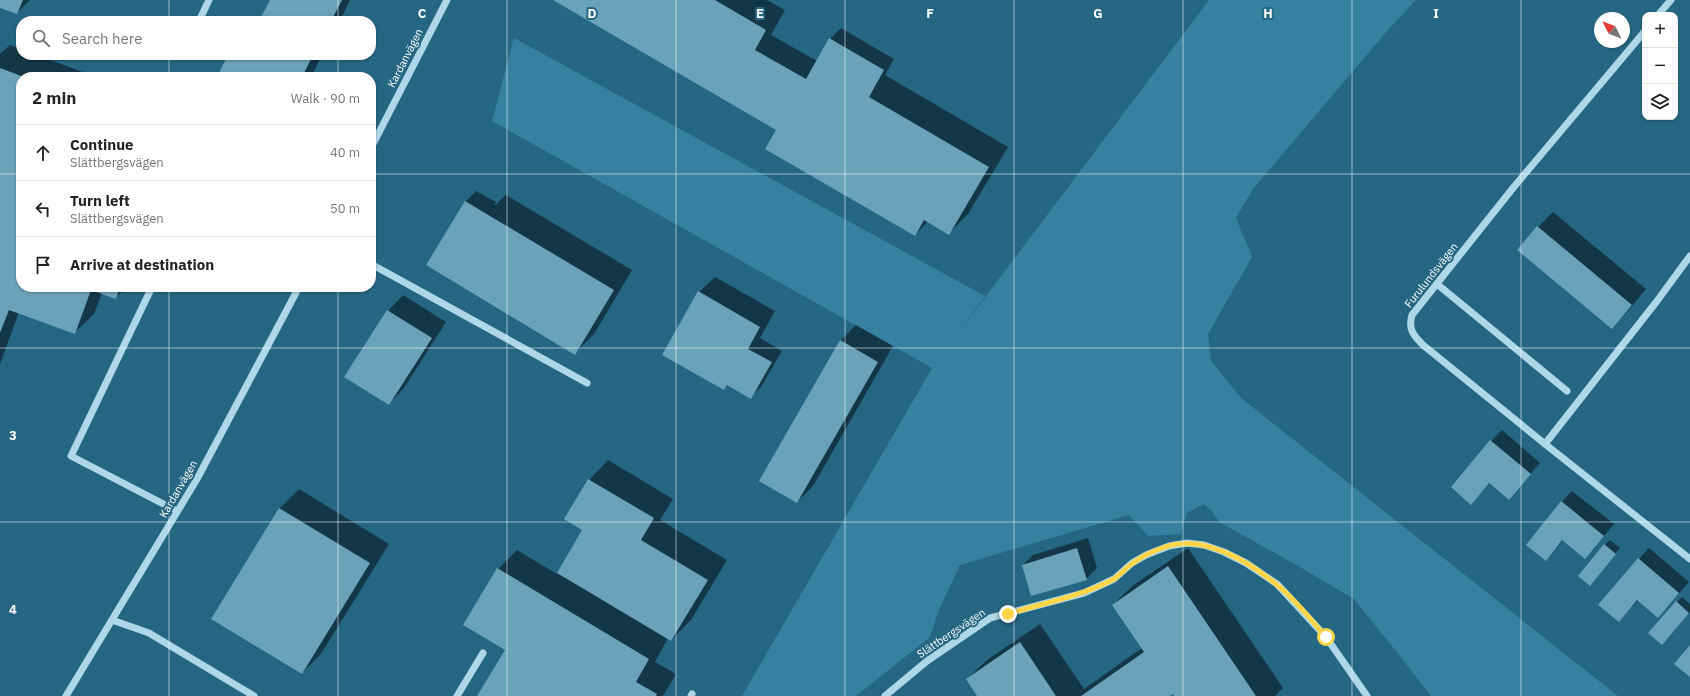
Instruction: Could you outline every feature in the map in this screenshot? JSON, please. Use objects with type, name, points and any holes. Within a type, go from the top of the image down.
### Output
[{"type":"street","points":[[202,16],[210,0]]},
{"type":"street","name":"Kardanvägen","points":[[376,138],[447,0]]},
{"type":"street","points":[[1661,12],[1671,0]]},
{"type":"street","name":"Furulundsvägen","points":[[1642,35],[1513,188],[1412,315],[1410,323],[1412,334],[1423,345],[1544,444],[1690,559]]},
{"type":"street","points":[[1544,444],[1657,301],[1690,256]]},
{"type":"street","points":[[376,267],[587,383]]},
{"type":"street","points":[[1437,284],[1567,391]]},
{"type":"street","points":[[150,292],[71,456],[177,511]]},
{"type":"street","name":"Kardanvägen","points":[[66,696],[197,479],[296,292]]},
{"type":"street","name":"Slättbergsvägen","points":[[885,696],[927,661],[990,618],[1084,593],[1114,580],[1132,563],[1146,555],[1169,546],[1187,543],[1204,545],[1224,552],[1246,563],[1277,584],[1326,637],[1367,696]]},
{"type":"street","points":[[112,620],[149,633],[254,696]]},
{"type":"street","points":[[457,696],[483,653]]},
{"type":"shaded area","points":[[1209,0],[1416,0],[1387,31],[1253,189],[1236,218],[1252,257],[1208,334],[1211,361],[1241,398],[1618,696],[1431,696],[1354,599],[1219,522],[1212,511],[1204,504],[1187,513],[1181,534],[1148,536],[1129,515],[960,565],[938,612],[930,637],[856,696],[742,696],[932,368],[492,121],[514,38],[985,296],[956,336]]},
{"type":"building","points":[[0,0],[23,0],[17,14],[0,8]]},
{"type":"building","points":[[270,0],[342,0],[334,16],[262,16]]},
{"type":"building","points":[[553,0],[715,0],[766,30],[755,50],[806,79],[829,38],[884,70],[869,97],[989,167],[949,235],[924,220],[915,236],[765,149],[776,130]]},
{"type":"building","points":[[226,60],[310,60],[304,72],[220,72]]},
{"type":"building","points":[[0,68],[16,74],[16,292],[90,292],[75,334],[9,310],[0,333]]},
{"type":"building","points":[[465,201],[614,290],[575,355],[426,265]]},
{"type":"building","points":[[1537,226],[1632,305],[1612,329],[1517,250]]},
{"type":"building","points":[[698,291],[760,327],[748,349],[772,362],[751,399],[727,385],[724,390],[662,355]]},
{"type":"building","points":[[97,292],[118,292],[116,299]]},
{"type":"building","points":[[387,310],[432,338],[389,405],[344,377]]},
{"type":"building","points":[[840,340],[878,362],[797,503],[759,481]]},
{"type":"building","points":[[1490,440],[1531,474],[1509,500],[1489,483],[1471,505],[1451,487]]},
{"type":"building","points":[[588,479],[654,518],[641,540],[708,580],[671,641],[557,573],[582,530],[564,519]]},
{"type":"building","points":[[1561,501],[1604,536],[1585,559],[1562,540],[1546,561],[1526,545]]},
{"type":"building","points":[[279,508],[370,563],[302,674],[211,619]]},
{"type":"building","points":[[1604,544],[1616,554],[1590,586],[1578,576]]},
{"type":"building","points":[[1077,548],[1087,580],[1031,596],[1022,565]]},
{"type":"building","points":[[1638,558],[1679,593],[1658,618],[1637,600],[1619,622],[1598,605]]},
{"type":"building","points":[[1168,566],[1256,696],[1174,696],[1173,694],[1170,696],[1081,696],[1144,652],[1112,605]]},
{"type":"building","points":[[497,568],[649,659],[636,682],[657,694],[656,696],[477,696],[505,650],[463,625]]},
{"type":"building","points":[[1676,601],[1689,613],[1662,645],[1648,633]]},
{"type":"building","points":[[1020,642],[1056,696],[977,696],[966,679]]},
{"type":"building","points":[[1690,645],[1690,677],[1674,664]]},
{"type":"route","points":[[1008,614],[1084,593],[1114,580],[1132,563],[1146,555],[1169,546],[1187,543],[1204,545],[1224,552],[1246,563],[1277,584],[1326,637]]}]
